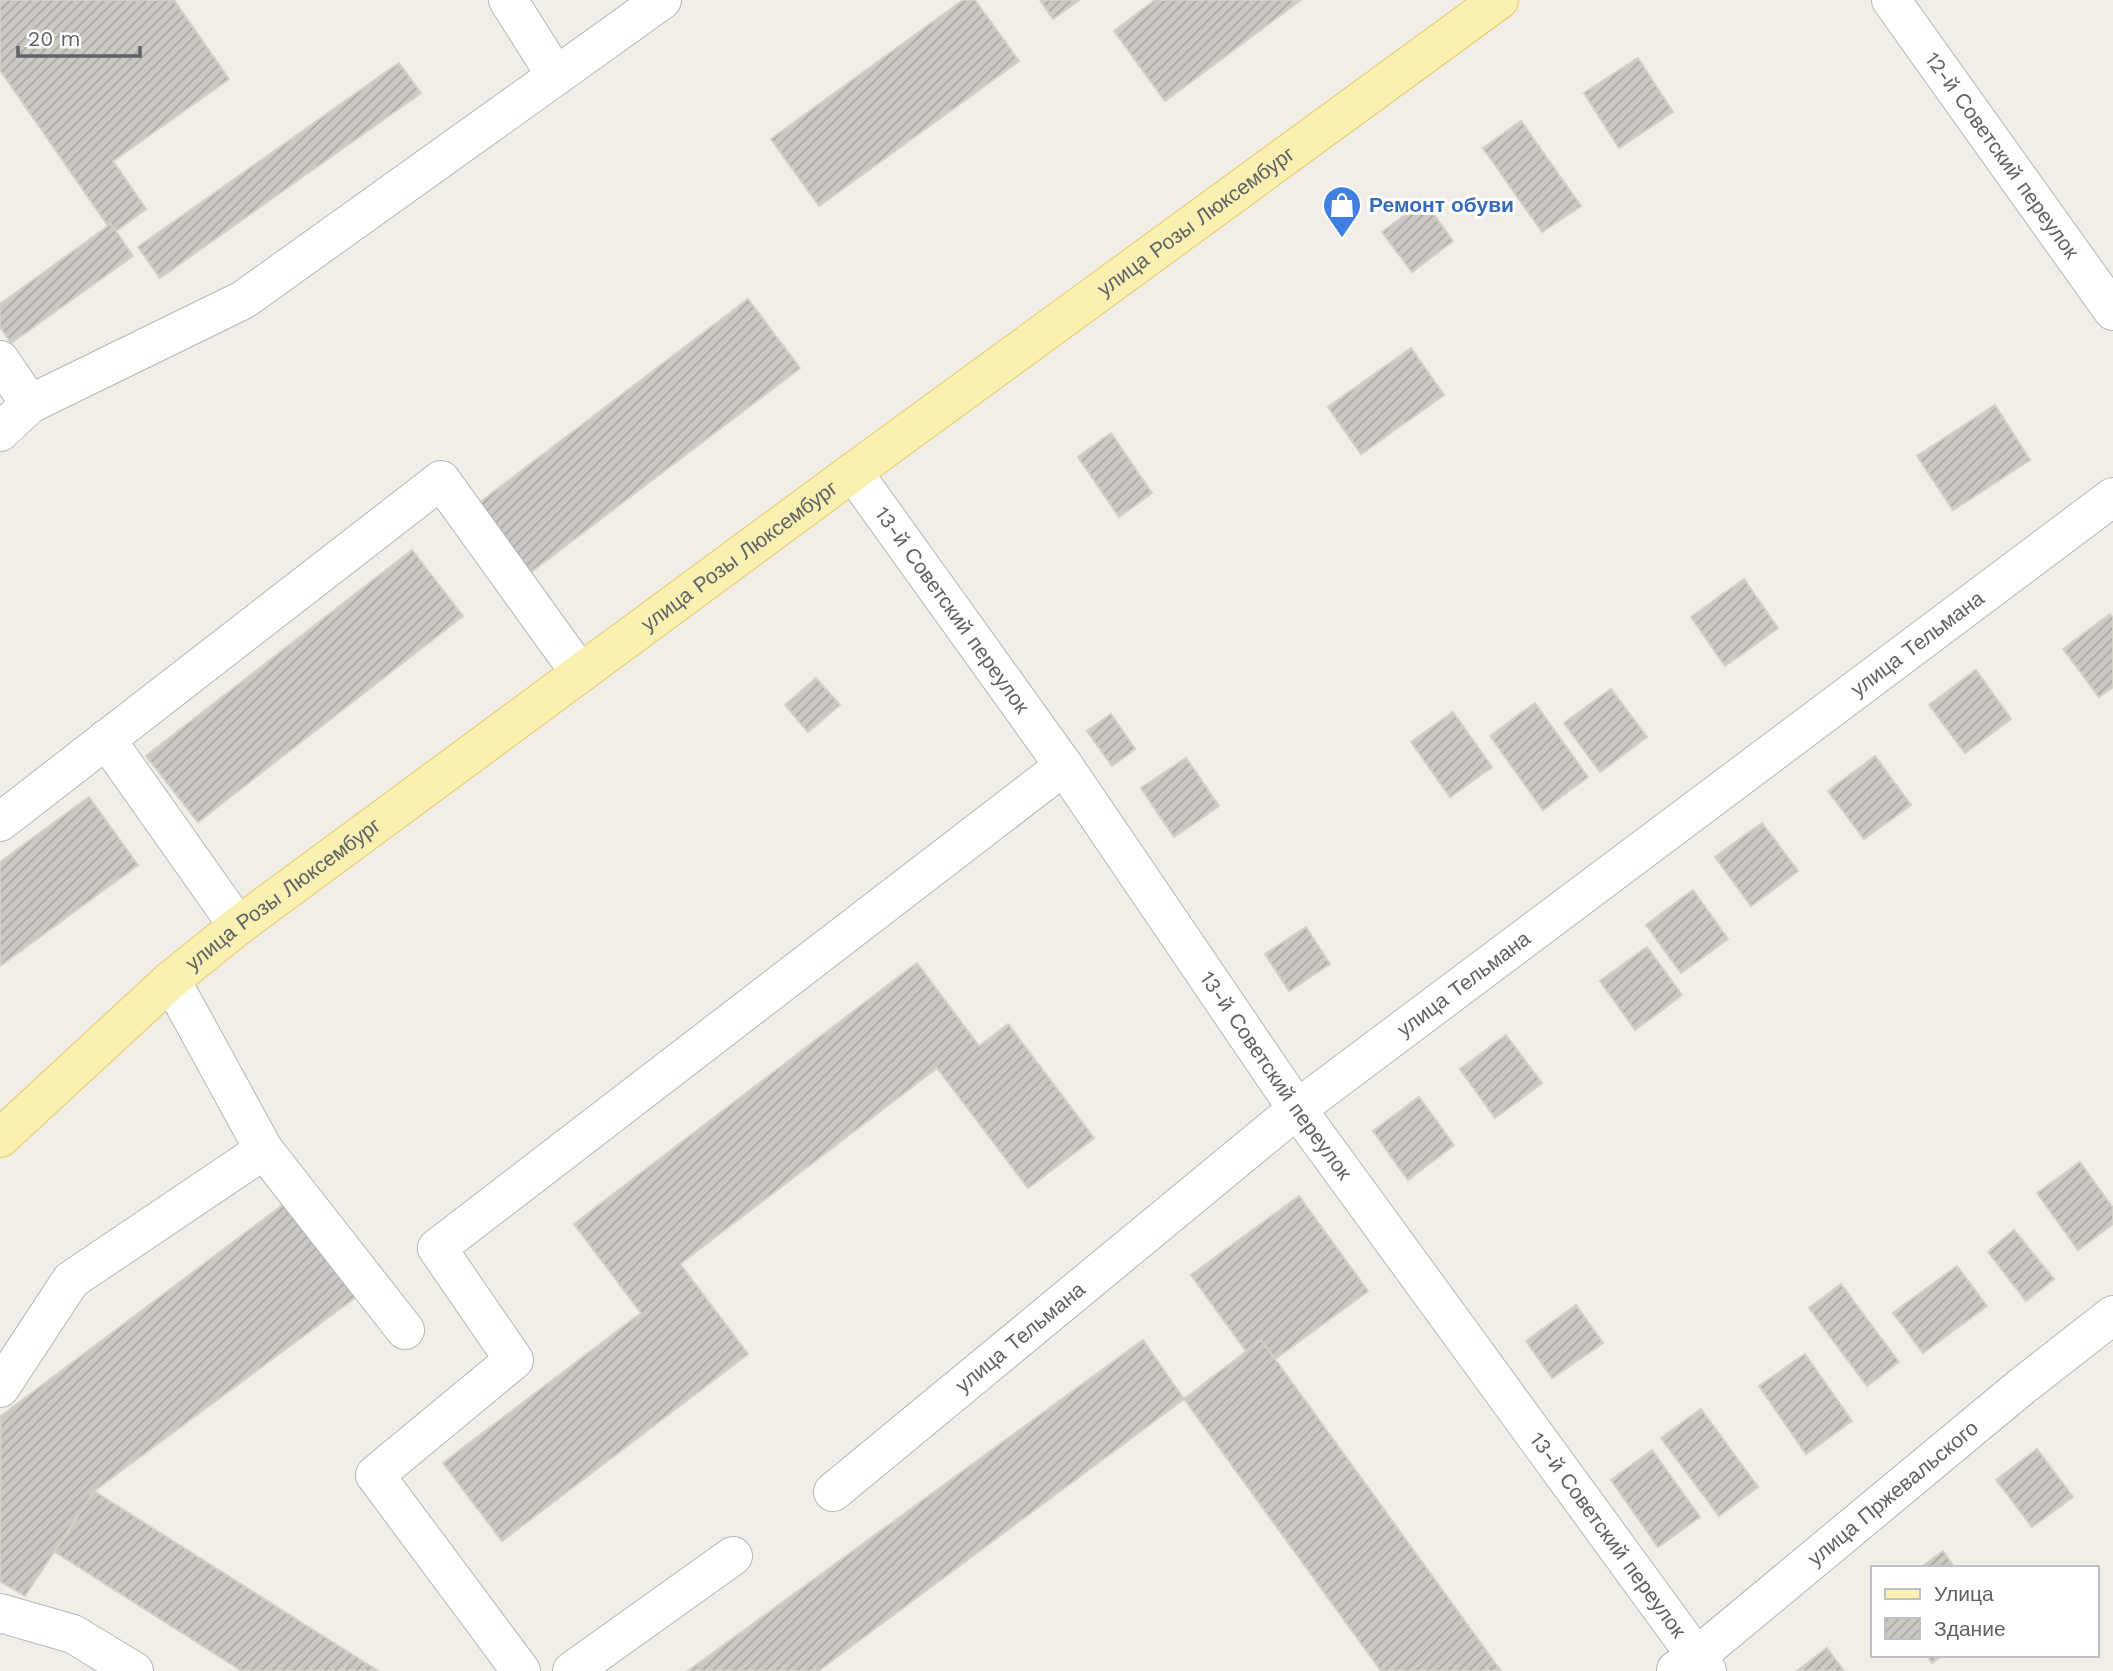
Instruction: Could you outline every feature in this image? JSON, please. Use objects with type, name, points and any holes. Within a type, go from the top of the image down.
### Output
[{"type":"main road","name":"улица Розы Люксембург","points":[[0,1138],[171,980],[238,926],[1499,0]]},
{"type":"street","points":[[508,0],[556,76]]},
{"type":"street","points":[[0,432],[30,404],[243,300],[662,0]]},
{"type":"street","name":"12-й Советский переулок","points":[[1891,0],[2113,312]]},
{"type":"street","points":[[0,360],[30,404]]},
{"type":"street","name":"13-й Советский переулок","points":[[853,472],[1064,766],[1297,1109],[1693,1666]]},
{"type":"street","points":[[0,822],[441,480],[580,673]]},
{"type":"street","name":"улица Тельмана","points":[[834,1492],[1297,1109],[2113,497]]},
{"type":"street","points":[[106,739],[238,926]]},
{"type":"street","points":[[521,1671],[375,1475],[514,1360],[436,1248],[1064,766]]},
{"type":"street","points":[[171,980],[264,1150],[405,1330]]},
{"type":"street","points":[[0,1388],[71,1280],[264,1150]]},
{"type":"street","name":"улица Пржевальского","points":[[1693,1666],[2021,1387],[2113,1315]]},
{"type":"street","points":[[572,1671],[733,1556]]},
{"type":"street","points":[[0,1614],[73,1634],[134,1671]]},
{"type":"building","points":[[0,0],[174,0],[229,79],[113,161],[146,209],[113,233],[0,70]]},
{"type":"building","points":[[963,0],[975,0],[1019,61],[819,206],[771,139]]},
{"type":"building","points":[[1040,0],[1079,0],[1053,19]]},
{"type":"building","points":[[1155,0],[1301,0],[1165,101],[1114,31]]},
{"type":"building","points":[[1638,58],[1673,112],[1619,148],[1584,93]]},
{"type":"building","points":[[399,63],[421,93],[160,278],[138,247]]},
{"type":"building","points":[[1521,121],[1581,206],[1542,232],[1483,148]]},
{"type":"building","points":[[1424,201],[1453,241],[1412,272],[1382,232]]},
{"type":"building","points":[[111,224],[133,256],[11,343],[0,327],[0,304]]},
{"type":"building","points":[[748,299],[800,368],[531,572],[479,503]]},
{"type":"building","points":[[1411,348],[1444,395],[1361,454],[1328,407]]},
{"type":"building","points":[[1995,405],[2030,460],[1953,510],[1917,456]]},
{"type":"building","points":[[1111,433],[1152,493],[1119,517],[1078,457]]},
{"type":"building","points":[[412,550],[463,616],[198,822],[146,756]]},
{"type":"building","points":[[1744,579],[1778,628],[1725,666],[1691,617]]},
{"type":"building","points":[[2110,614],[2113,618],[2113,687],[2099,697],[2063,649]]},
{"type":"building","points":[[1976,670],[2011,719],[1965,753],[1929,705]]},
{"type":"building","points":[[816,678],[840,705],[808,732],[785,705]]},
{"type":"building","points":[[1611,689],[1647,737],[1600,772],[1564,723]]},
{"type":"building","points":[[1535,703],[1588,777],[1543,810],[1490,736]]},
{"type":"building","points":[[1453,712],[1492,767],[1450,797],[1411,742]]},
{"type":"building","points":[[1111,714],[1135,749],[1112,766],[1087,731]]},
{"type":"building","points":[[1875,756],[1911,805],[1864,839],[1828,791]]},
{"type":"building","points":[[1186,758],[1219,806],[1174,837],[1141,788]]},
{"type":"building","points":[[89,797],[138,865],[0,966],[0,862]]},
{"type":"building","points":[[1762,823],[1798,871],[1751,906],[1715,857]]},
{"type":"building","points":[[1693,890],[1728,939],[1681,973],[1646,925]]},
{"type":"building","points":[[1306,927],[1330,964],[1289,991],[1265,954]]},
{"type":"building","points":[[1647,947],[1682,995],[1635,1030],[1600,981]]},
{"type":"building","points":[[917,963],[979,1046],[1008,1024],[1094,1138],[1028,1188],[937,1068],[680,1264],[748,1354],[502,1541],[443,1463],[641,1313],[574,1224]]},
{"type":"building","points":[[1506,1035],[1542,1083],[1495,1118],[1460,1069]]},
{"type":"building","points":[[1419,1097],[1454,1145],[1408,1180],[1373,1131]]},
{"type":"building","points":[[2080,1162],[2113,1208],[2113,1224],[2078,1250],[2037,1193]]},
{"type":"building","points":[[1299,1196],[1368,1291],[1275,1359],[1261,1340],[1246,1351],[1191,1275]]},
{"type":"building","points":[[288,1201],[356,1297],[94,1491],[25,1596],[0,1581],[1,1416]]},
{"type":"building","points":[[2014,1230],[2054,1279],[2026,1301],[1988,1252]]},
{"type":"building","points":[[1957,1266],[1987,1306],[1923,1353],[1893,1313]]},
{"type":"building","points":[[1841,1284],[1899,1362],[1867,1386],[1809,1308]]},
{"type":"building","points":[[1576,1305],[1603,1343],[1552,1378],[1526,1341]]},
{"type":"building","points":[[1143,1340],[1184,1399],[818,1671],[688,1671]]},
{"type":"building","points":[[1261,1340],[1501,1671],[1381,1671],[1184,1399]]},
{"type":"building","points":[[1805,1354],[1852,1421],[1806,1454],[1759,1386]]},
{"type":"building","points":[[1701,1409],[1758,1487],[1719,1516],[1661,1438]]},
{"type":"building","points":[[2037,1449],[2073,1497],[2032,1527],[1996,1480]]},
{"type":"building","points":[[1652,1450],[1700,1517],[1658,1547],[1611,1480]]},
{"type":"building","points":[[94,1491],[378,1671],[242,1671],[55,1552]]},
{"type":"building","points":[[1943,1551],[1954,1566],[1923,1566]]},
{"type":"building","points":[[1827,1648],[1844,1671],[1797,1671]]},
{"type":"building","points":[[1928,1657],[1940,1657],[1932,1663]]},
{"type":"place","name":"Ремонт обуви","points":[[1342,239]]}]
